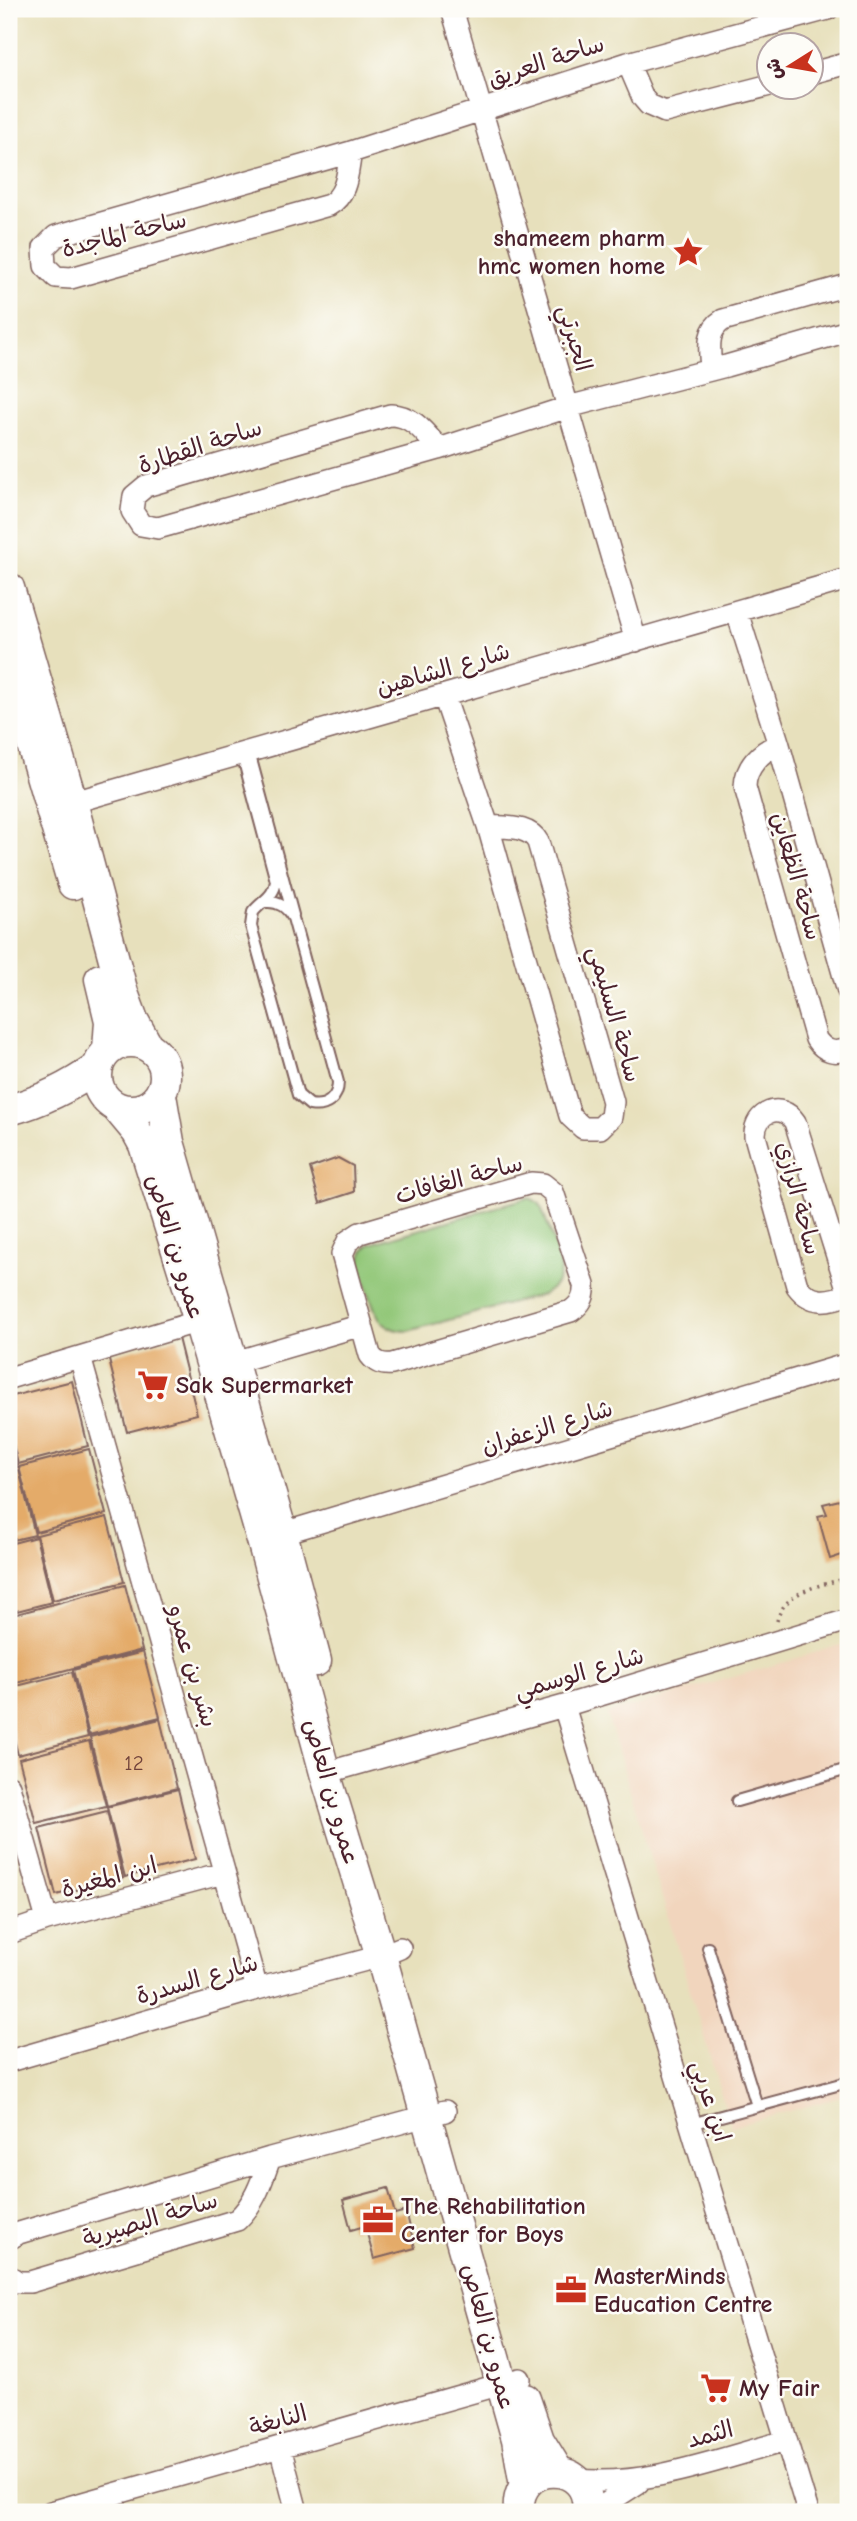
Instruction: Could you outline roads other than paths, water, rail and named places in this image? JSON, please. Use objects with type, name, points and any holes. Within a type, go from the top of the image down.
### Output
[{"type":"street","name":"الجبرتي","points":[[452,9],[636,641]]},
{"type":"street","name":"ساحة العريق","points":[[481,110],[628,63],[828,9]]},
{"type":"street","name":"ساحة العريق","points":[[628,63],[643,98],[649,105],[665,112],[756,88]]},
{"type":"street","points":[[826,69],[848,63]]},
{"type":"street","name":"ساحة الماجدة","points":[[351,152],[343,191],[329,205],[71,278],[56,277],[45,265],[44,248],[57,236],[351,152],[481,110]]},
{"type":"street","points":[[711,370],[710,336],[716,324],[848,285]]},
{"type":"street","name":"ساحة القطارة","points":[[439,449],[411,421],[390,415],[146,486],[134,496],[132,511],[141,525],[158,528],[439,449],[568,407],[848,331]]},
{"type":"street","name":"شارع الشاهين","points":[[62,806],[848,579]]},
{"type":"street","points":[[9,588],[108,1006],[110,1021],[98,1086],[113,1105]]},
{"type":"street","name":"ساحة الظعاين","points":[[737,612],[779,745],[848,991]]},
{"type":"street","points":[[9,666],[62,806],[133,1020],[147,1045],[155,1051],[165,1067],[165,1086],[160,1095],[154,1102],[136,1111],[113,1105],[38,1102]]},
{"type":"street","name":"ساحة السليمي","points":[[444,696],[488,826],[570,1115],[583,1128],[600,1128],[611,1117],[613,1102],[538,842],[529,831],[488,826]]},
{"type":"street","name":"ساحة الظعاين","points":[[779,745],[768,750],[753,764],[745,779],[745,787],[816,1039],[822,1047],[832,1052],[848,1048]]},
{"type":"street","points":[[9,1110],[38,1102],[69,1086],[127,1042],[147,1045]]},
{"type":"street","name":"عمرو بن العاص","points":[[160,1095],[209,1319],[272,1537],[334,1770],[391,1952],[510,2381],[522,2499]]},
{"type":"street","name":"عمرو بن العاص","points":[[113,1105],[132,1125],[144,1145],[209,1319]]},
{"type":"street","name":"ساحة الرازي","points":[[779,1110],[791,1116],[795,1122],[848,1293],[834,1300],[818,1301],[801,1291],[794,1279],[755,1136],[757,1123],[766,1113],[779,1110]]},
{"type":"street","name":"ساحة الغافات","points":[[531,1183],[543,1184],[553,1192],[584,1285],[578,1307],[386,1365],[379,1364],[370,1355],[362,1325],[342,1254],[344,1247],[353,1237],[531,1183]]},
{"type":"street","points":[[9,1378],[209,1319]]},
{"type":"street","points":[[223,1366],[362,1325]]},
{"type":"street","name":"بشر بن عمرو","points":[[80,1357],[257,1989]]},
{"type":"street","name":"شارع الزعفران","points":[[272,1537],[848,1364]]},
{"type":"street","name":"شارع الوسمي","points":[[334,1770],[564,1706],[848,1620]]},
{"type":"street","name":"ابن عربي","points":[[564,1706],[808,2512]]},
{"type":"street","points":[[9,1786],[12,1810],[47,1920]]},
{"type":"street","name":"ابن المغيرة","points":[[9,1933],[47,1920],[223,1873]]},
{"type":"street","name":"شارع السدرة","points":[[9,2061],[391,1952]]},
{"type":"street","name":"ساحة البصيرية","points":[[9,2239],[19,2233],[270,2158],[436,2113]]},
{"type":"street","name":"ساحة البصيرية","points":[[9,2276],[18,2282],[30,2282],[237,2220],[256,2195],[270,2158]]},
{"type":"street","name":"عمرو بن العاص","points":[[510,2381],[539,2440],[568,2476],[585,2491],[590,2512]]},
{"type":"street","name":"النابغة","points":[[51,2512],[510,2381]]},
{"type":"street","name":"الثمد","points":[[568,2476],[612,2482],[648,2478],[786,2441]]},
{"type":"street","points":[[280,2447],[297,2512]]},
{"type":"street","points":[[522,2499],[540,2474],[568,2476]]},
{"type":"street","name":"الثمد","points":[[590,2512],[648,2478]]},
{"type":"lane","points":[[245,753],[338,1082],[334,1098],[320,1106],[305,1103],[296,1091],[251,926],[253,912],[266,902],[275,889],[276,881],[245,753]]},
{"type":"lane","points":[[266,902],[279,903],[293,918]]},
{"type":"lane","points":[[737,1801],[848,1769]]},
{"type":"lane","points":[[708,1948],[757,2106]]},
{"type":"lane","points":[[691,2124],[848,2082]]},
{"type":"place","name":"shameem pharm hmc women home","points":[[688,252]]},
{"type":"place","name":"Sak Supermarket","points":[[153,1385]]},
{"type":"place","name":"The Rehabilitation Center for Boys","points":[[378,2220]]},
{"type":"place","name":"MasterMinds Education Centre","points":[[571,2290]]},
{"type":"place","name":"My Fair","points":[[716,2388]]}]
